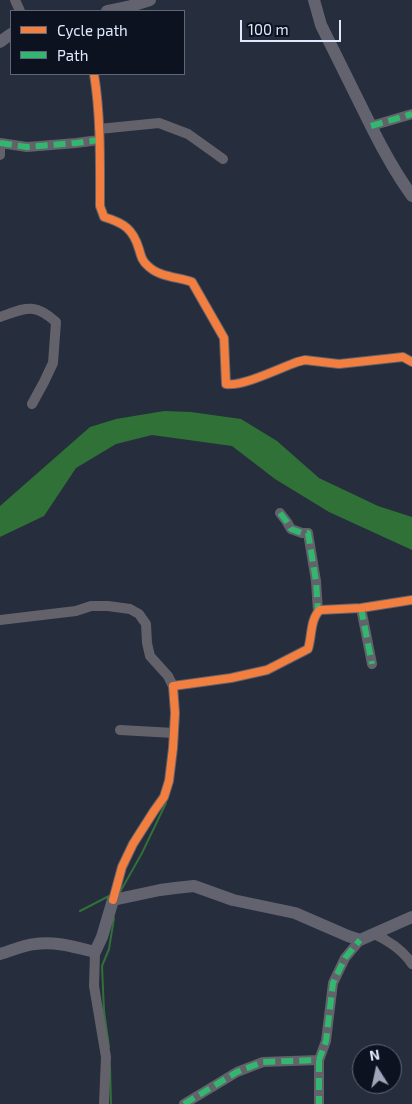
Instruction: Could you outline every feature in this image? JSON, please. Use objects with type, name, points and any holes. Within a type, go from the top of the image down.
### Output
[{"type":"main road","points":[[112,10],[150,0]]},
{"type":"main road","points":[[309,0],[314,0],[321,25],[371,126],[412,196]]},
{"type":"main road","points":[[0,954],[34,944],[48,943],[95,952],[115,898],[194,886],[233,900],[295,914],[360,940],[412,917]]},
{"type":"street","points":[[94,75],[98,93],[100,206],[104,217],[120,222],[128,228],[134,235],[142,260],[150,268],[168,276],[192,282],[224,338],[226,384],[242,384],[305,360],[339,364],[403,357],[412,362]]},
{"type":"street","points":[[371,126],[412,114]]},
{"type":"street","points":[[0,154],[0,143],[27,147],[76,143],[99,135],[159,123],[188,134],[223,160]]},
{"type":"street","points":[[0,317],[33,308],[46,314],[56,322],[53,363],[32,404]]},
{"type":"street","points":[[173,686],[231,678],[267,670],[308,650],[312,640],[313,623],[318,612],[316,581],[308,533],[291,529],[280,513]]},
{"type":"street","points":[[318,612],[320,610],[362,608],[412,600]]},
{"type":"street","points":[[0,620],[76,611],[91,606],[130,609],[139,614],[146,624],[150,656],[168,676],[173,686],[175,712],[174,748],[164,797],[134,844],[122,867],[115,898]]},
{"type":"street","points":[[362,608],[372,664]]},
{"type":"street","points":[[120,730],[174,733]]},
{"type":"street","points":[[374,934],[398,948],[409,958],[412,964]]},
{"type":"street","points":[[319,1104],[319,1060],[326,1041],[334,983],[345,958],[360,940]]},
{"type":"street","points":[[95,952],[94,986],[106,1056],[104,1104]]},
{"type":"street","points":[[184,1104],[236,1072],[263,1062],[319,1060]]},
{"type":"shaded area","points":[[164,411],[191,412],[241,419],[277,441],[319,478],[378,506],[412,517],[412,550],[329,512],[275,479],[232,446],[152,435],[116,444],[76,468],[44,516],[0,537],[0,506],[90,427],[116,419]]},
{"type":"waterway","points":[[120,892],[142,853],[166,803]]},
{"type":"waterway","points":[[80,911],[109,896]]},
{"type":"waterway","points":[[109,1047],[104,1011],[102,966],[109,949],[114,918]]},
{"type":"waterway","points":[[110,1066],[111,1104]]},
{"type":"marked path","points":[[371,126],[412,114]]},
{"type":"marked path","points":[[0,143],[27,147],[99,140]]},
{"type":"marked path","points":[[280,513],[291,529],[308,533],[316,581],[318,612]]},
{"type":"marked path","points":[[361,608],[372,664]]},
{"type":"marked path","points":[[184,1104],[237,1072],[263,1062],[319,1060],[326,1041],[333,983],[345,958],[360,940]]},
{"type":"marked path","points":[[319,1060],[319,1104]]},
{"type":"cycle path","points":[[94,75],[99,123],[100,206],[104,217],[122,224],[131,232],[137,242],[143,260],[152,270],[163,275],[192,282],[224,338],[226,384],[251,380],[305,360],[339,364],[403,357],[412,362]]},
{"type":"cycle path","points":[[113,900],[122,867],[133,844],[164,797],[169,781],[175,713],[173,686],[231,678],[267,670],[308,649],[314,618],[320,610],[361,608],[412,600]]}]
